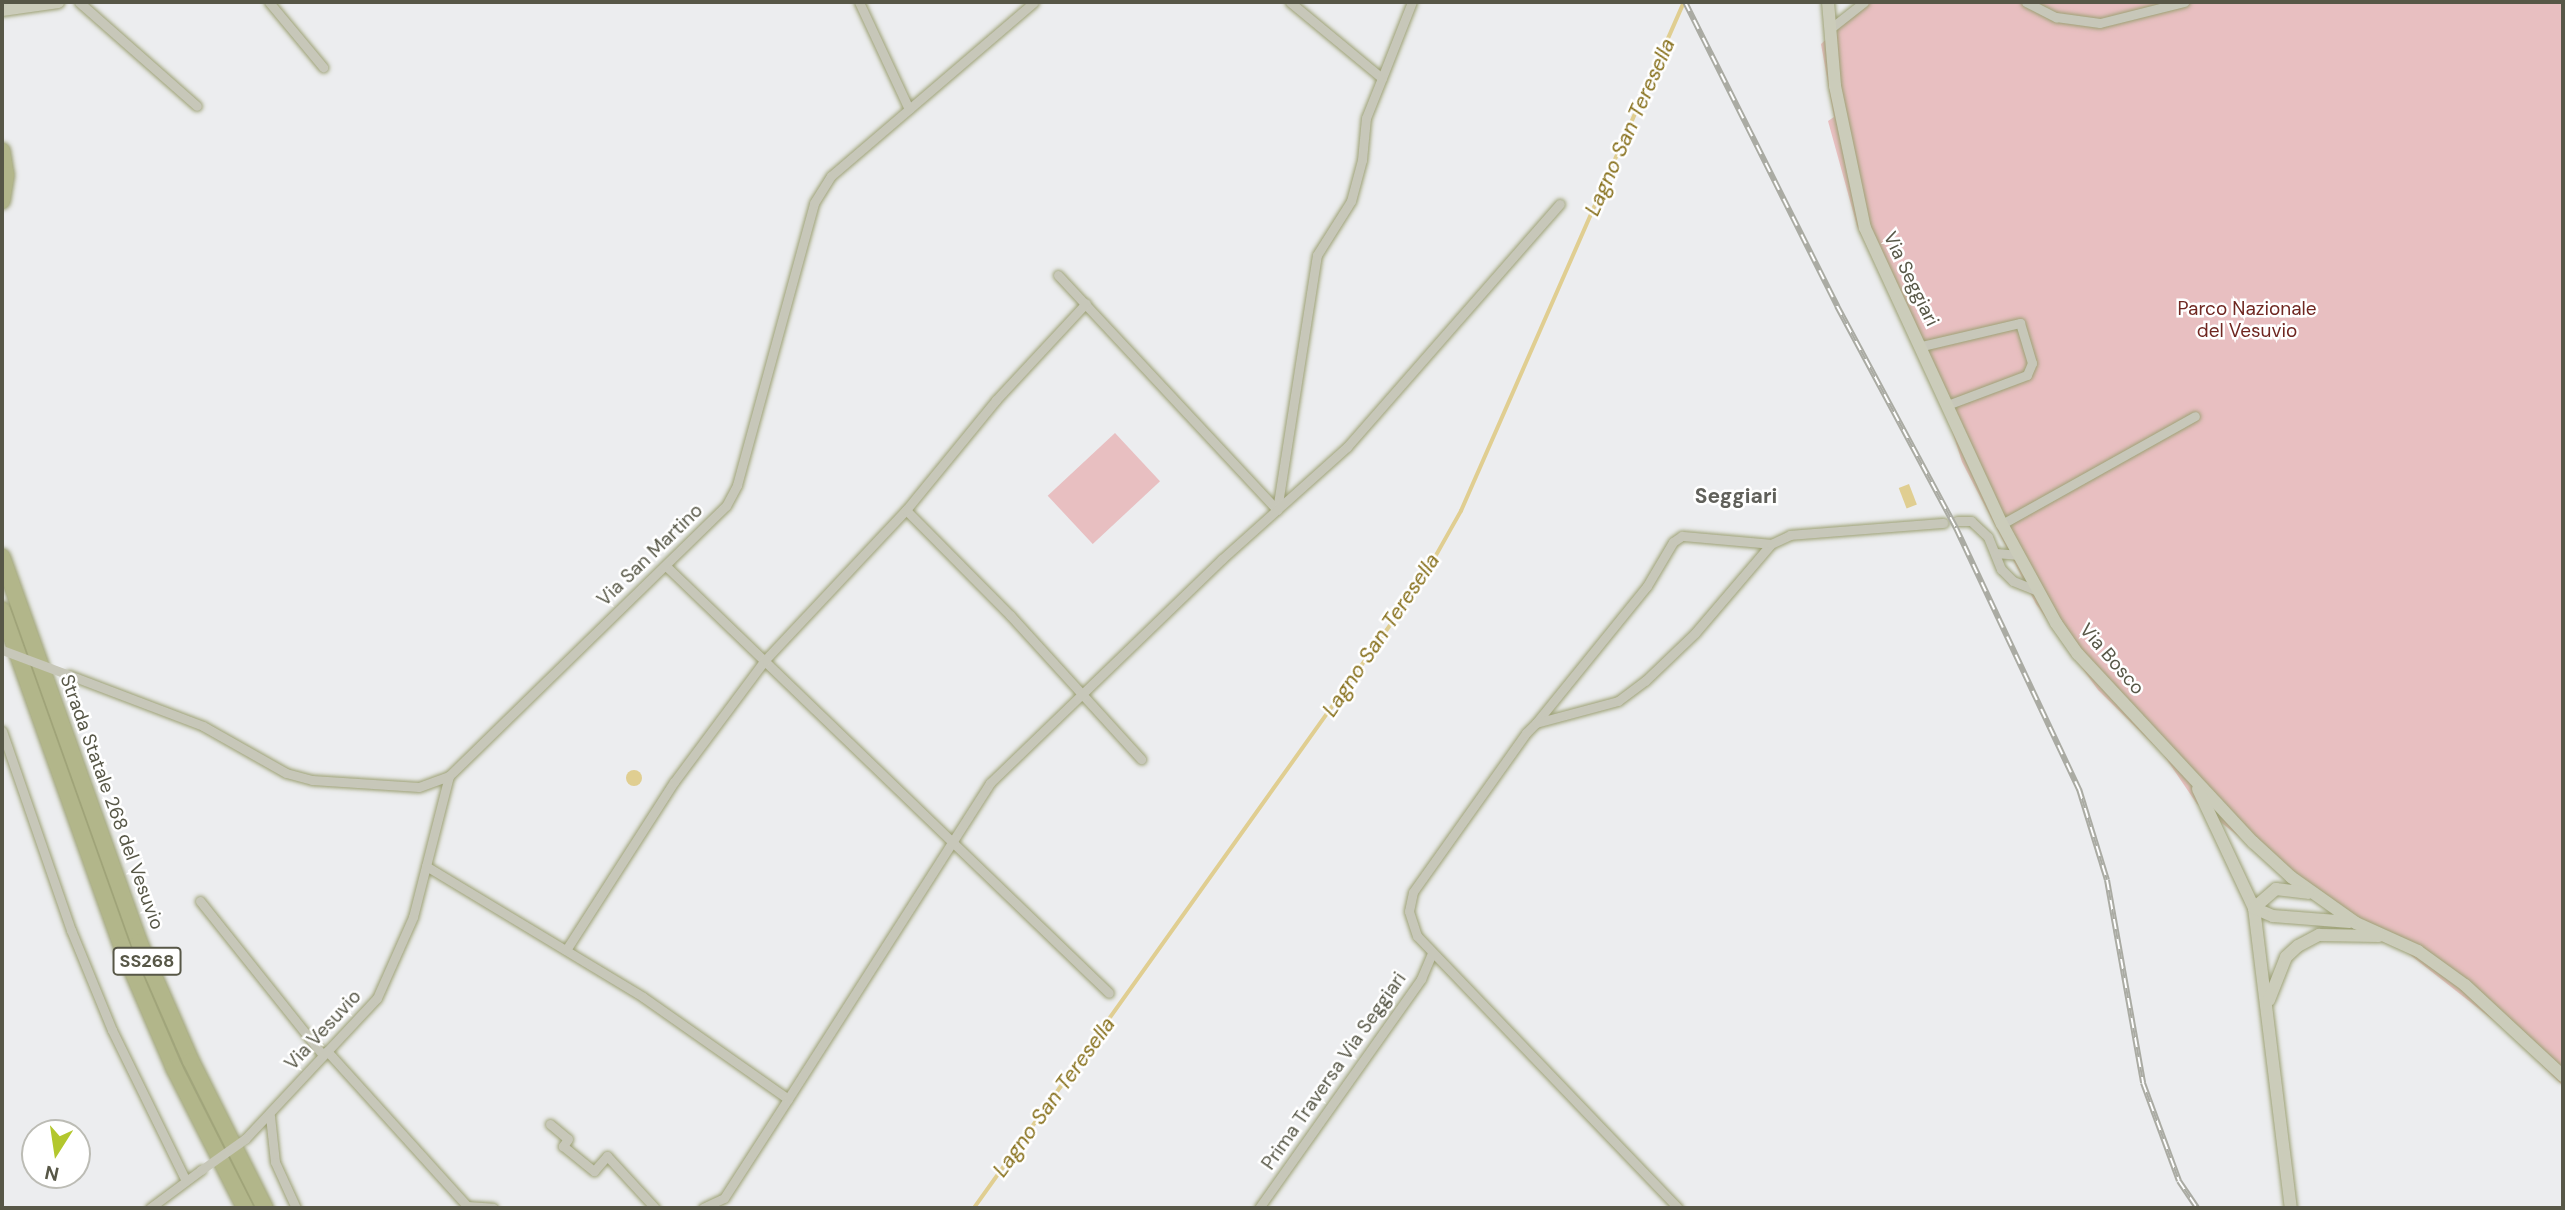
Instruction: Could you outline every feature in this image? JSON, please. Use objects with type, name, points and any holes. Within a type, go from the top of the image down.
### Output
[{"type":"highway","points":[[2,151],[6,175],[2,201]]},
{"type":"highway","name":"Strada Statale 268 del Vesuvio","points":[[2,557],[139,942],[196,1072],[265,1208]]},
{"type":"highway","name":"Strada Statale 268 del Vesuvio","points":[[2,610],[122,947],[174,1068],[245,1208]]},
{"type":"main road","points":[[2,10],[58,2]]},
{"type":"main road","name":"Via Seggiari","points":[[1828,2],[1835,86],[1865,228],[1950,404],[2002,524],[2019,555]]},
{"type":"main road","name":"Via Bosco","points":[[2019,555],[2078,654],[2253,842],[2314,896],[2356,923],[2389,936],[2465,985],[2563,1076]]},
{"type":"main road","name":"Via Bosco","points":[[2192,776],[2254,908],[2273,916],[2356,923]]},
{"type":"main road","points":[[2291,1208],[2254,908],[2276,889],[2294,888],[2314,896]]},
{"type":"main road","points":[[2267,1003],[2286,957],[2298,946],[2319,935],[2389,936]]},
{"type":"street","points":[[79,2],[197,106]]},
{"type":"street","points":[[269,2],[323,67]]},
{"type":"street","points":[[859,2],[909,109]]},
{"type":"street","name":"Via San Martino","points":[[2,650],[203,726],[286,773],[313,780],[419,787],[449,776],[726,506],[737,485],[814,203],[831,176],[1034,2]]},
{"type":"street","points":[[1290,2],[1382,78]]},
{"type":"street","points":[[1277,510],[1317,255],[1351,201],[1362,160],[1366,118],[1412,2]]},
{"type":"street","points":[[1830,28],[1864,2]]},
{"type":"street","points":[[2026,2],[2056,17],[2100,23],[2184,2]]},
{"type":"street","points":[[703,1208],[723,1198],[954,843],[990,783],[1080,693],[1348,447],[1560,204]]},
{"type":"street","points":[[1058,275],[1277,510]]},
{"type":"street","points":[[566,950],[674,782],[765,660],[906,510],[996,400],[1086,303]]},
{"type":"street","points":[[1922,346],[2020,323],[2032,363],[2027,375],[1950,404]]},
{"type":"street","points":[[2002,524],[2195,416]]},
{"type":"street","points":[[906,510],[1141,759]]},
{"type":"street","points":[[1957,521],[1971,521],[1996,553],[2001,569],[2013,581],[2038,590]]},
{"type":"street","points":[[1536,723],[1618,701],[1645,681],[1695,633],[1771,544],[1790,535],[1944,523]]},
{"type":"street","points":[[1678,1208],[1432,953],[1412,926],[1413,892],[1536,723],[1647,586],[1673,542],[1682,536],[1771,544]]},
{"type":"street","points":[[1996,553],[2019,555]]},
{"type":"street","points":[[666,566],[1109,993]]},
{"type":"street","points":[[2,731],[101,1005],[185,1179]]},
{"type":"street","name":"Via Vesuvio","points":[[150,1208],[185,1179],[245,1139],[270,1116],[377,998],[413,917],[449,776]]},
{"type":"street","points":[[426,866],[643,997],[788,1098]]},
{"type":"street","points":[[200,901],[325,1053],[467,1206],[493,1208]]},
{"type":"street","name":"Prima Traversa Via Seggiari","points":[[1259,1208],[1421,979],[1432,953]]},
{"type":"street","points":[[270,1116],[275,1162],[296,1208]]},
{"type":"street","points":[[550,1124],[568,1139],[563,1146],[594,1171],[607,1156],[655,1208]]},
{"type":"green space","name":"Parco Nazionale del Vesuvio","points":[[1866,2],[2563,2],[2563,1086],[2511,1034],[2404,950],[2369,937],[2197,804],[2163,754],[2098,690],[2036,604],[1962,462],[1943,402],[1857,226],[1828,121],[1834,117],[1821,44]]},
{"type":"green space","points":[[1115,433],[1160,481],[1093,544],[1048,496]]},
{"type":"shaded area","points":[[1909,484],[1917,505],[1907,508],[1899,488]]},
{"type":"shaded area","points":[[634,770],[640,772],[640,784],[634,786],[628,784],[626,778],[628,772]]},
{"type":"waterway","name":"Lagno San Teresella","points":[[974,1208],[1421,582],[1461,511],[1684,2]]},
{"type":"railway","points":[[1685,2],[1837,306],[1956,528],[2079,789],[2107,880],[2143,1083],[2179,1181],[2197,1208]]},
{"type":"district","name":"Seggiari","points":[[1736,496]]}]
